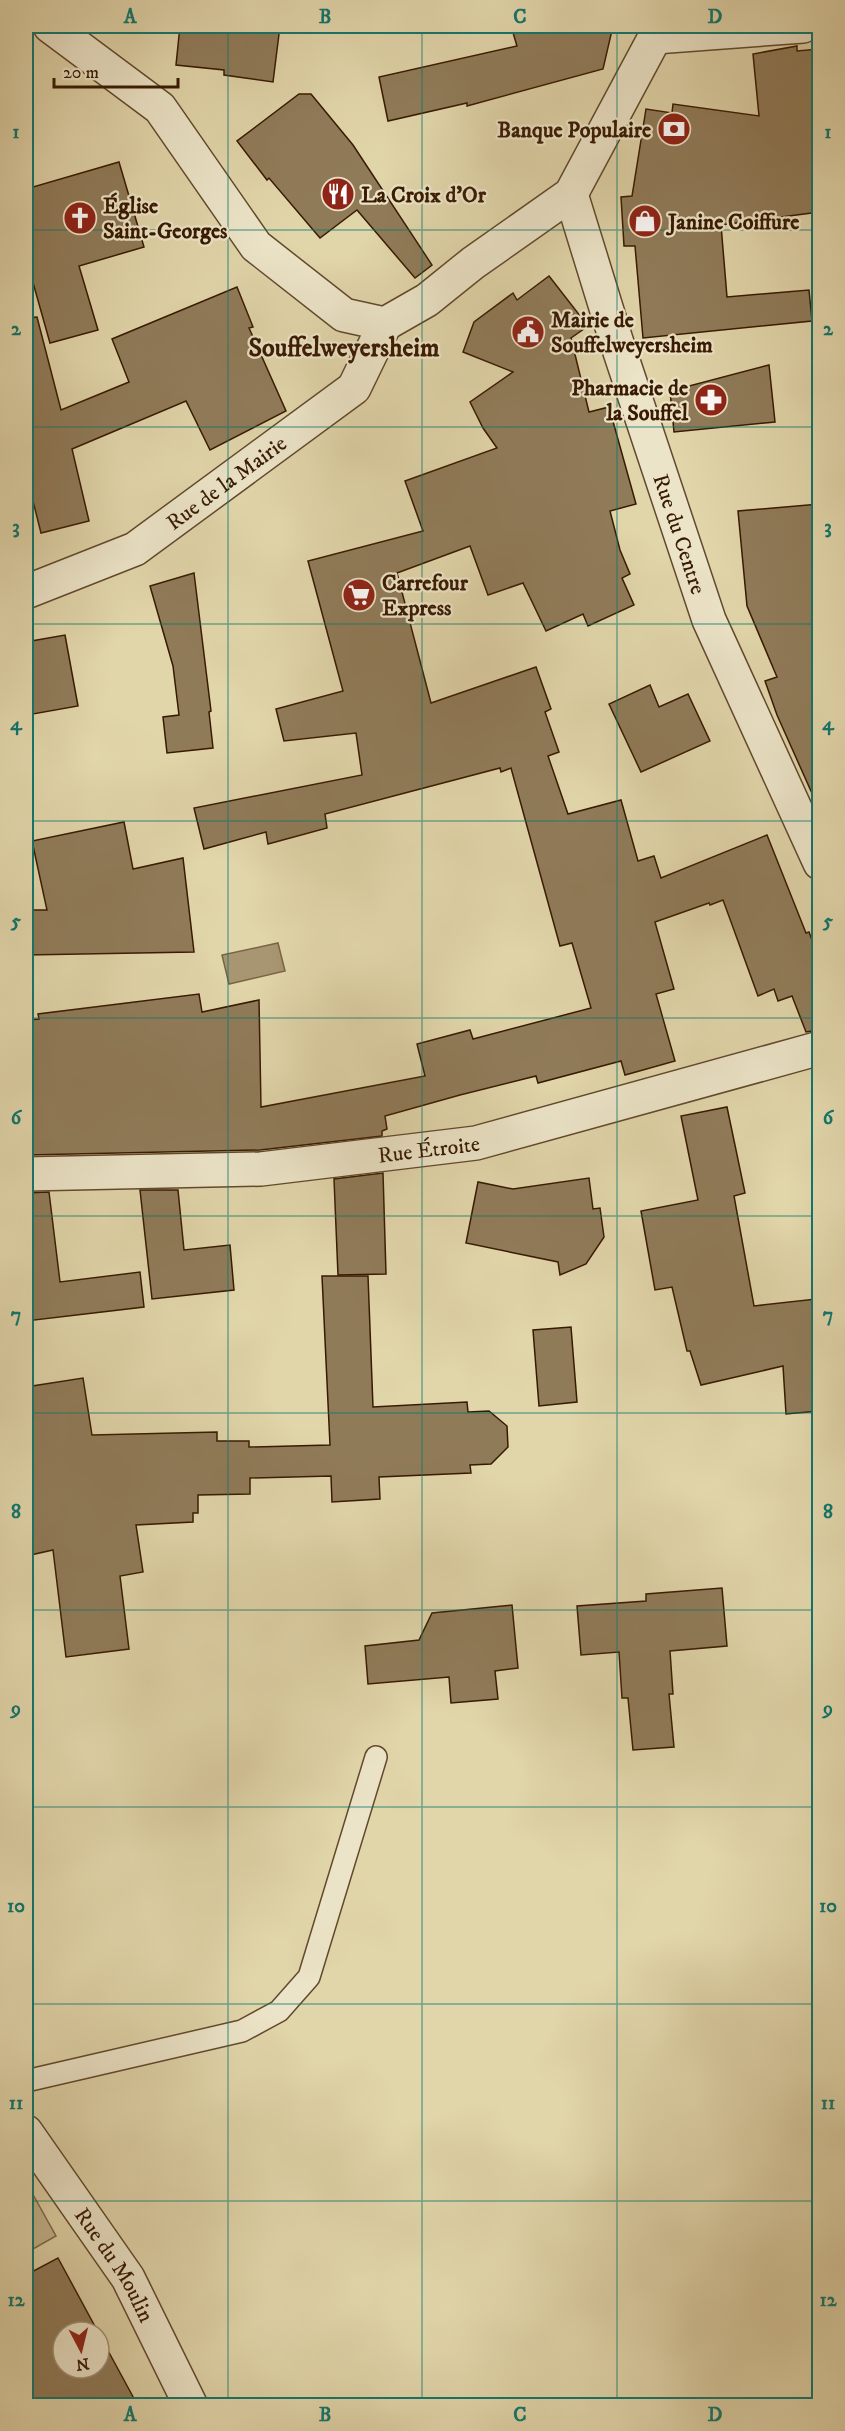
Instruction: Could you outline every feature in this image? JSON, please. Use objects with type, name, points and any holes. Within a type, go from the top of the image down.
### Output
[{"type":"street","points":[[50,26],[160,108],[256,246],[344,315],[385,324],[427,300],[473,263],[571,194],[654,31],[803,26]]},
{"type":"street","name":"Rue du Centre","points":[[571,194],[616,340],[710,620],[819,863]]},
{"type":"street","name":"Rue de la Mairie","points":[[26,592],[135,549],[354,388],[385,324]]},
{"type":"street","name":"Rue Étroite","points":[[26,1174],[261,1169],[476,1143],[810,1053],[819,1048]]},
{"type":"street","name":"Rue du Moulin","points":[[26,2132],[128,2278],[191,2406]]},
{"type":"lane","points":[[26,2081],[242,2031],[279,2011],[309,1977],[376,1757]]},
{"type":"shaded area","points":[[278,943],[285,971],[229,984],[222,955]]},
{"type":"shaded area","points":[[26,2182],[56,2236],[26,2253]]},
{"type":"building","points":[[180,26],[280,26],[273,82],[224,75],[224,70],[176,65]]},
{"type":"building","points":[[511,26],[613,26],[603,69],[467,106],[467,103],[388,121],[379,77],[517,46]]},
{"type":"building","points":[[797,46],[797,51],[819,49],[819,212],[721,225],[727,297],[809,290],[812,321],[643,338],[635,246],[624,246],[621,197],[632,196],[646,109],[672,113],[673,104],[759,116],[753,54]]},
{"type":"building","points":[[299,94],[311,94],[353,145],[432,265],[415,278],[357,210],[320,238],[269,178],[267,180],[237,141]]},
{"type":"building","name":"Église Saint-Georges","points":[[119,162],[144,247],[79,266],[98,330],[50,343],[32,279],[26,281],[26,189]]},
{"type":"building","points":[[549,276],[588,326],[571,338],[589,412],[609,407],[636,504],[610,511],[620,550],[630,574],[622,578],[634,605],[588,626],[583,614],[546,631],[523,583],[488,595],[470,546],[397,573],[431,703],[536,667],[551,709],[545,712],[559,752],[548,756],[568,814],[621,800],[638,861],[654,856],[661,878],[767,835],[806,933],[809,932],[819,959],[819,1030],[806,1032],[792,996],[778,1001],[774,989],[758,996],[723,900],[655,922],[674,989],[656,994],[675,1061],[625,1075],[621,1061],[538,1083],[536,1076],[460,1095],[385,1116],[387,1129],[382,1131],[382,1136],[260,1150],[26,1155],[26,1020],[39,1019],[38,1014],[199,994],[202,1012],[259,1000],[261,1107],[425,1076],[417,1044],[470,1030],[473,1039],[591,1008],[572,943],[560,946],[511,768],[501,772],[500,768],[325,814],[327,828],[268,844],[266,832],[204,849],[194,808],[362,775],[356,733],[284,741],[276,709],[343,691],[308,561],[423,531],[405,481],[497,448],[483,428],[470,402],[513,372],[463,352],[474,322],[513,293],[517,300]]},
{"type":"building","points":[[237,287],[253,327],[249,328],[286,411],[210,450],[186,401],[72,449],[89,521],[41,533],[26,473],[26,318],[37,317],[61,410],[129,382],[112,339]]},
{"type":"building","points":[[769,365],[775,422],[674,432],[670,391]]},
{"type":"building","points":[[819,504],[819,809],[777,715],[765,681],[777,677],[747,606],[738,511]]},
{"type":"building","points":[[194,573],[211,711],[209,712],[213,748],[167,753],[163,717],[179,715],[173,666],[150,586]]},
{"type":"building","points":[[65,635],[78,706],[33,714],[26,674],[26,642]]},
{"type":"building","points":[[650,685],[659,707],[688,694],[710,741],[641,772],[609,704]]},
{"type":"building","points":[[124,822],[133,869],[183,858],[194,952],[26,955],[26,910],[47,910],[32,841]]},
{"type":"building","points":[[727,1107],[745,1193],[734,1196],[754,1306],[816,1299],[819,1411],[786,1414],[783,1366],[701,1385],[690,1351],[687,1351],[672,1287],[655,1290],[641,1211],[698,1200],[681,1116]]},
{"type":"building","points":[[383,1173],[386,1274],[338,1275],[334,1179]]},
{"type":"building","points":[[589,1178],[593,1209],[600,1208],[604,1237],[586,1264],[560,1275],[558,1262],[466,1243],[478,1182],[513,1189]]},
{"type":"building","points":[[140,1190],[178,1190],[184,1250],[230,1245],[234,1290],[152,1299]]},
{"type":"building","points":[[49,1192],[60,1282],[140,1272],[144,1307],[26,1321],[26,1193]]},
{"type":"building","points":[[322,1276],[368,1276],[373,1407],[467,1402],[468,1412],[489,1411],[507,1426],[508,1447],[491,1464],[470,1465],[471,1473],[379,1477],[380,1499],[332,1502],[331,1476],[250,1478],[250,1494],[198,1495],[198,1513],[193,1513],[193,1522],[136,1525],[143,1572],[120,1576],[129,1649],[66,1657],[53,1550],[26,1556],[26,1387],[83,1378],[92,1435],[217,1432],[217,1441],[249,1441],[249,1447],[330,1445]]},
{"type":"building","points":[[571,1327],[577,1402],[539,1406],[533,1330]]},
{"type":"building","points":[[722,1588],[727,1646],[670,1651],[673,1694],[669,1694],[674,1747],[633,1750],[628,1698],[622,1698],[619,1652],[581,1655],[577,1606],[646,1601],[646,1594]]},
{"type":"building","points":[[512,1605],[518,1668],[495,1671],[498,1699],[451,1703],[449,1677],[368,1684],[365,1646],[419,1640],[432,1613]]},
{"type":"building","points":[[58,2258],[92,2320],[51,2320],[51,2380],[111,2380],[111,2356],[138,2406],[26,2406],[26,2275]]},
{"type":"place","name":"Banque Populaire","points":[[674,129]]},
{"type":"place","name":"La Croix d'Or","points":[[338,194]]},
{"type":"place","name":"Église Saint-Georges","points":[[80,218]]},
{"type":"place","name":"Janine Coiffure","points":[[645,221]]},
{"type":"place","name":"Mairie de Souffelweyersheim","points":[[528,332]]},
{"type":"place","name":"Pharmacie de la Souffel","points":[[711,400]]},
{"type":"place","name":"Carrefour Express","points":[[359,595]]},
{"type":"district","name":"Souffelweyersheim","points":[[344,347]]}]
